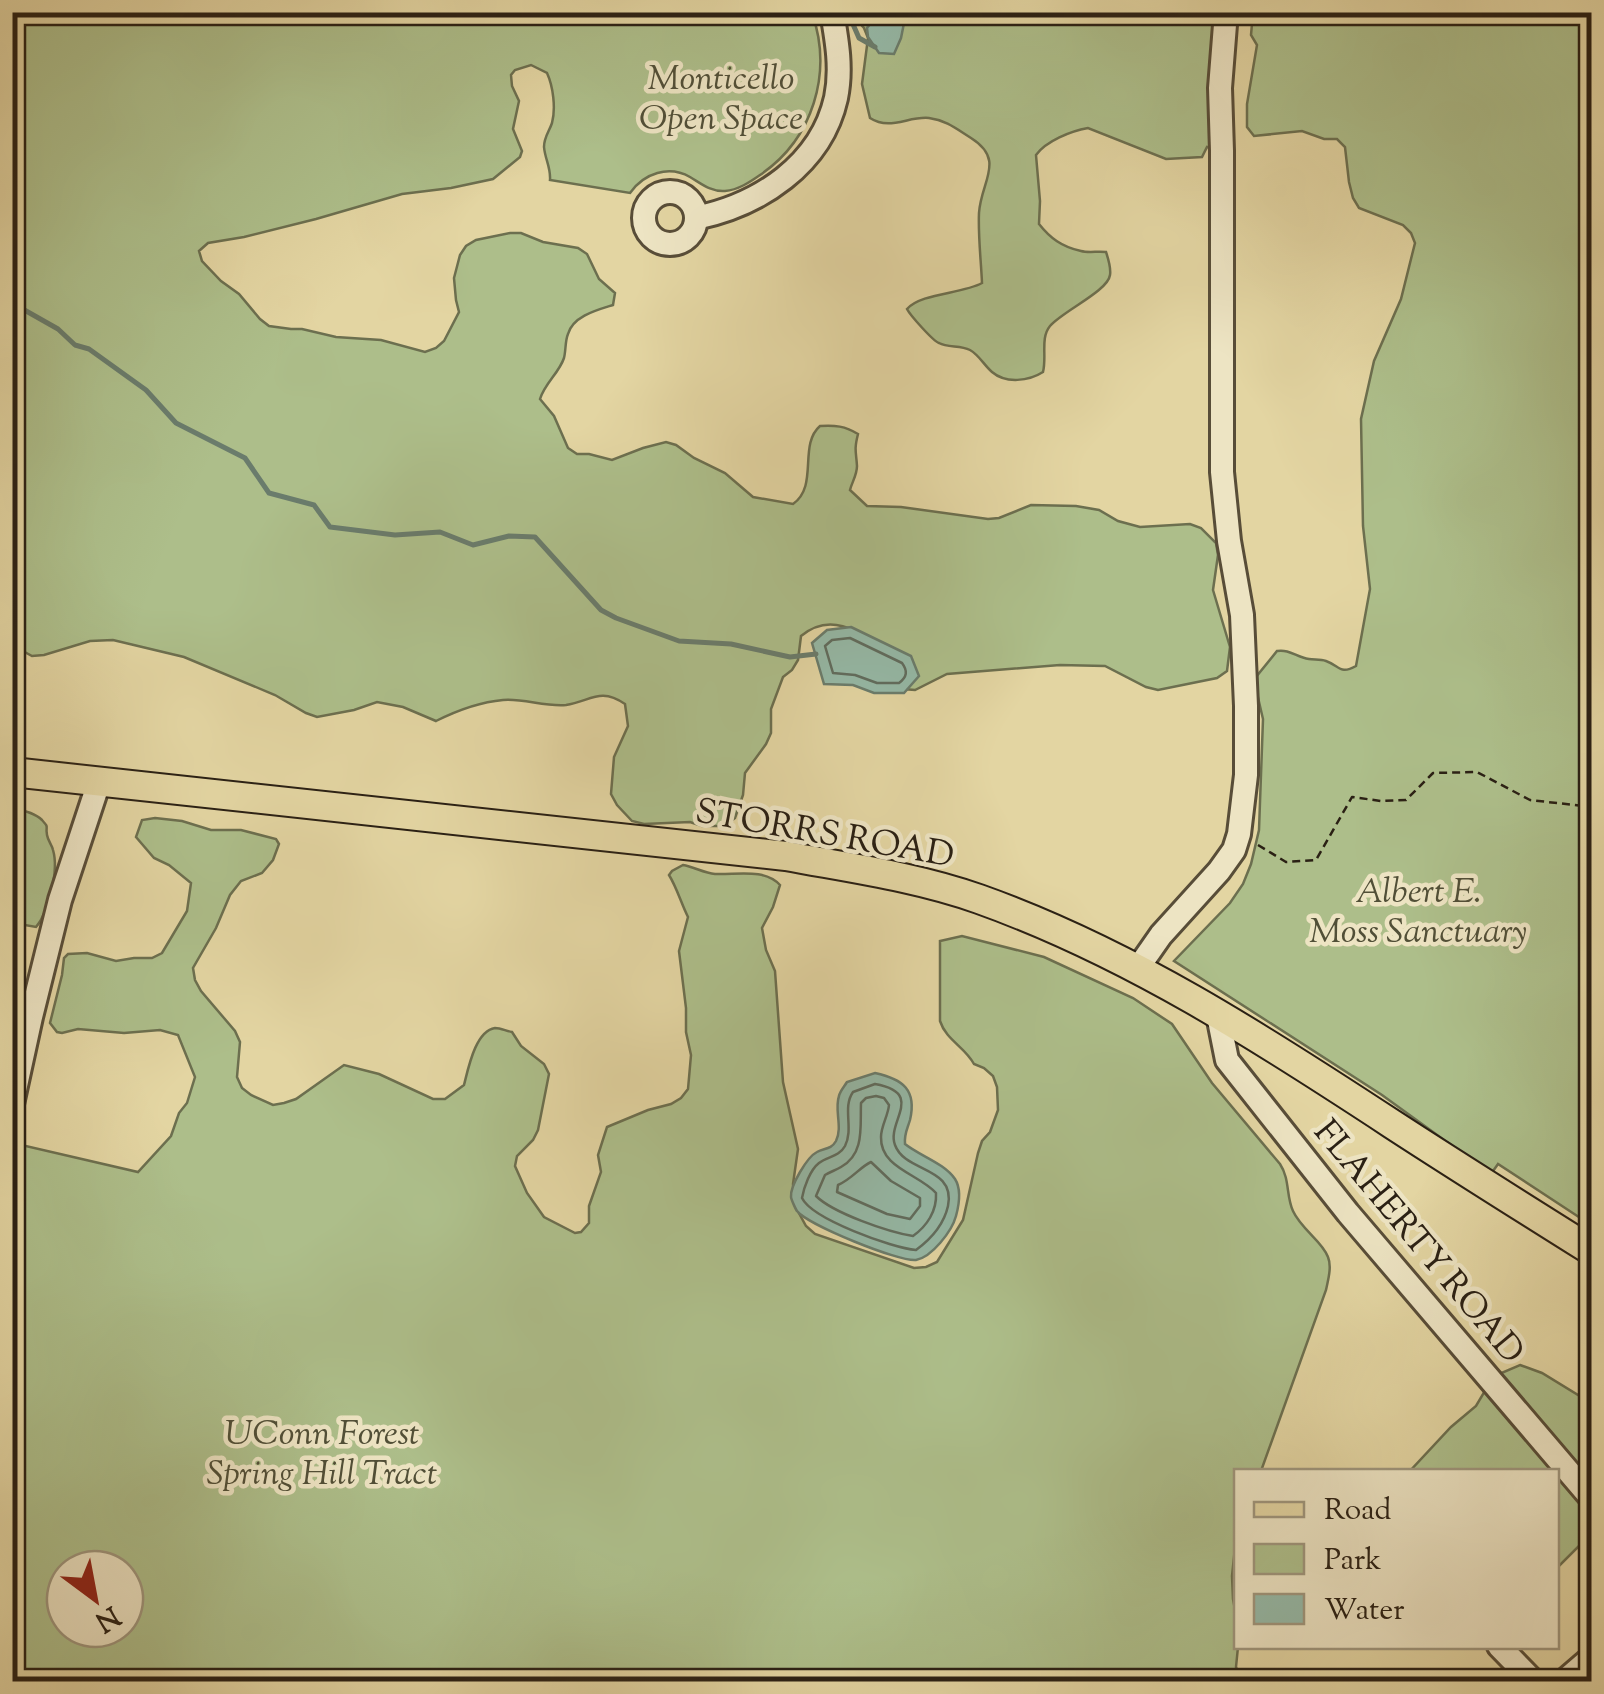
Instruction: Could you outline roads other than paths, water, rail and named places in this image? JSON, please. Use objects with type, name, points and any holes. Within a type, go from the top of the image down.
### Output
[{"type":"main road","name":"STORRS ROAD","points":[[12,772],[804,860],[897,876],[976,898],[1138,968],[1268,1042],[1592,1251]]},
{"type":"street","points":[[696,218],[738,207],[766,192],[800,165],[822,133],[836,98],[839,57],[832,12]]},
{"type":"street","points":[[1138,968],[1160,936],[1219,870],[1240,834],[1246,758],[1242,615],[1222,472],[1220,88],[1226,12]]},
{"type":"street","points":[[12,1104],[60,900],[100,782]]},
{"type":"street","name":"FLAHERTY ROAD","points":[[1218,1015],[1228,1060],[1348,1213],[1592,1499]]},
{"type":"street","points":[[1502,1649],[1534,1682]]},
{"type":"street","points":[[1562,1682],[1592,1657]]},
{"type":"water","points":[[879,13],[906,13],[894,54],[879,53],[868,37],[867,28]]},
{"type":"water","points":[[851,627],[911,656],[919,676],[904,693],[874,693],[853,685],[824,684],[812,643],[827,630]]},
{"type":"water","points":[[875,1073],[900,1083],[909,1094],[912,1110],[905,1144],[945,1168],[959,1188],[958,1207],[950,1229],[935,1249],[916,1260],[874,1249],[818,1225],[797,1211],[791,1198],[796,1179],[809,1160],[836,1141],[842,1089],[847,1082]]},
{"type":"waterway","points":[[807,12],[819,16]]},
{"type":"waterway","points":[[847,21],[852,22],[859,38],[875,47]]},
{"type":"waterway","points":[[12,303],[58,329],[75,345],[89,349],[146,390],[176,423],[245,458],[269,493],[314,505],[330,527],[395,535],[440,532],[473,545],[509,536],[535,537],[601,610],[616,618],[679,641],[731,644],[790,657],[816,654]]},
{"type":"park label","name":"Monticello Open Space","points":[[721,97]]},
{"type":"park label","name":"Albert E. Moss Sanctuary","points":[[1418,910]]},
{"type":"park label","name":"UConn Forest Spring Hill Tract","points":[[322,1452]]}]
